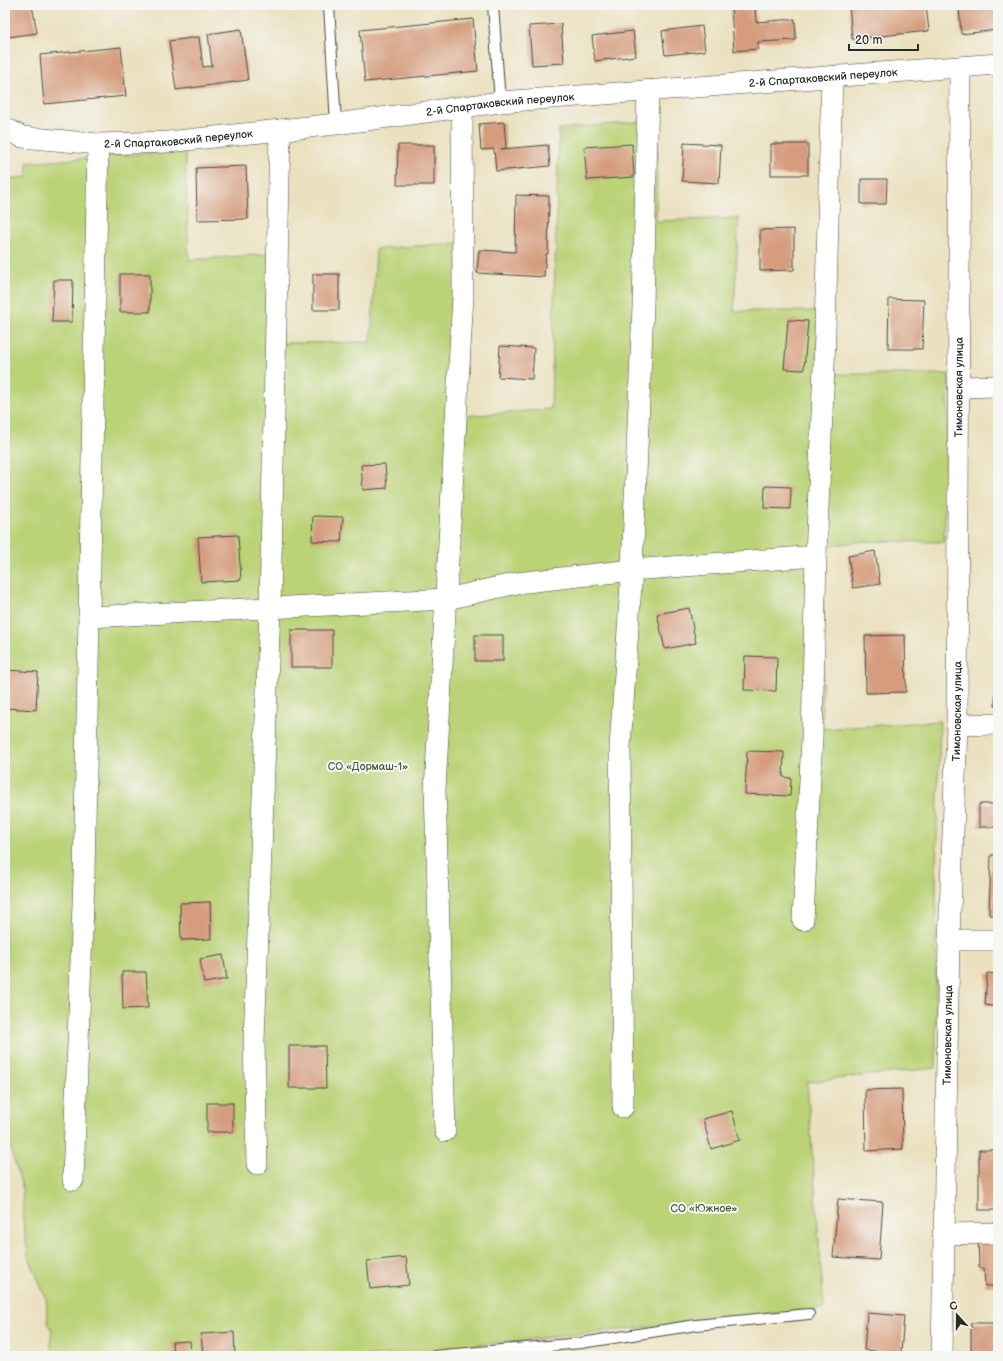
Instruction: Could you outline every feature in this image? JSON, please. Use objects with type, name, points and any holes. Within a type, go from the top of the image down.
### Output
[{"type":"street","name":"2-й Спартаковский переулок","points":[[5,128],[22,137],[98,144],[168,142],[336,124],[500,102],[998,64]]},
{"type":"street","name":"Тимоновская улица","points":[[942,1356],[949,940],[957,725],[960,67]]},
{"type":"street","points":[[803,920],[812,738],[816,556],[824,367],[832,76]]},
{"type":"street","points":[[622,1107],[620,747],[632,570],[643,306],[648,90]]},
{"type":"street","points":[[445,1132],[435,789],[447,599],[463,296],[462,107]]},
{"type":"street","points":[[257,1164],[254,1041],[270,608],[280,130]]},
{"type":"street","points":[[73,1180],[84,876],[98,144]]},
{"type":"street","points":[[959,387],[998,386]]},
{"type":"street","points":[[89,617],[447,599],[517,583],[632,570],[816,556]]},
{"type":"street","points":[[957,725],[998,724]]},
{"type":"street","points":[[949,940],[998,940]]},
{"type":"street","points":[[943,1234],[998,1233]]},
{"type":"lane","points":[[334,5],[329,5],[336,124]]},
{"type":"lane","points":[[493,5],[500,102]]},
{"type":"lane","points":[[434,1356],[580,1343],[696,1325],[809,1314]]},
{"type":"green space","name":"СО «Дормаш-1»","points":[[658,120],[656,221],[739,218],[734,311],[818,311],[817,374],[949,374],[944,542],[865,541],[824,546],[822,729],[940,721],[936,871],[936,1068],[807,1082],[824,1308],[376,1356],[54,1356],[50,1342],[52,1331],[48,1323],[46,1299],[28,1255],[23,1221],[22,1186],[5,1132],[5,283],[8,179],[27,177],[27,163],[185,150],[189,260],[283,253],[281,343],[371,342],[376,249],[469,242],[463,416],[551,409],[559,129]]},
{"type":"building","points":[[5,5],[32,5],[37,33],[8,37]]},
{"type":"building","points":[[849,5],[926,5],[929,31],[852,39]]},
{"type":"building","points":[[998,5],[998,30],[961,34],[959,7]]},
{"type":"building","points":[[755,7],[756,22],[795,19],[796,40],[758,42],[758,49],[734,51],[731,8]]},
{"type":"building","points":[[473,19],[478,71],[365,82],[360,30]]},
{"type":"building","points":[[561,24],[564,63],[532,65],[529,26]]},
{"type":"building","points":[[702,26],[705,51],[665,55],[662,31]]},
{"type":"building","points":[[241,29],[248,80],[176,90],[169,41],[199,37],[203,67],[212,66],[208,34]]},
{"type":"building","points":[[633,31],[636,56],[595,61],[592,36]]},
{"type":"building","points":[[121,47],[126,96],[44,104],[40,55]]},
{"type":"building","points":[[504,122],[506,148],[501,149],[548,145],[550,166],[496,171],[494,149],[481,150],[479,124]]},
{"type":"building","points":[[684,143],[721,145],[719,183],[682,181]]},
{"type":"building","points":[[632,144],[634,177],[587,180],[584,147]]},
{"type":"building","points":[[771,144],[808,144],[808,175],[771,175]]},
{"type":"building","points":[[398,145],[434,145],[434,185],[397,185]]},
{"type":"building","points":[[246,166],[248,219],[197,220],[196,168]]},
{"type":"building","points":[[861,179],[887,179],[886,204],[861,204]]},
{"type":"building","points":[[516,195],[549,196],[548,254],[546,254],[544,277],[477,273],[479,250],[515,252]]},
{"type":"building","points":[[794,229],[794,270],[760,271],[760,230]]},
{"type":"building","points":[[120,274],[150,274],[150,312],[120,312]]},
{"type":"building","points":[[313,274],[339,274],[339,310],[313,310]]},
{"type":"building","points":[[54,280],[73,280],[72,322],[52,322]]},
{"type":"building","points":[[889,299],[924,300],[922,349],[888,349]]},
{"type":"building","points":[[788,320],[808,321],[804,370],[784,369]]},
{"type":"building","points":[[500,346],[534,348],[532,379],[498,377]]},
{"type":"building","points":[[385,464],[387,488],[363,490],[361,465]]},
{"type":"building","points":[[765,486],[791,487],[790,509],[764,508]]},
{"type":"building","points":[[313,516],[343,517],[341,542],[312,541]]},
{"type":"building","points":[[238,535],[241,580],[201,582],[198,537]]},
{"type":"building","points":[[875,551],[880,584],[853,588],[848,556]]},
{"type":"building","points":[[689,608],[696,643],[665,649],[657,614]]},
{"type":"building","points":[[291,630],[332,630],[332,667],[291,667]]},
{"type":"building","points":[[475,635],[503,635],[503,661],[475,661]]},
{"type":"building","points":[[905,635],[906,692],[866,693],[865,636]]},
{"type":"building","points":[[745,656],[777,657],[776,691],[744,690]]},
{"type":"building","points":[[5,670],[38,672],[36,710],[5,708]]},
{"type":"building","points":[[996,671],[998,671],[998,706],[995,706]]},
{"type":"building","points":[[747,751],[784,752],[783,777],[791,778],[790,796],[745,794]]},
{"type":"building","points":[[979,804],[998,804],[998,827],[979,827]]},
{"type":"building","points":[[991,855],[998,855],[998,915],[989,915]]},
{"type":"building","points":[[210,902],[211,939],[181,940],[180,903]]},
{"type":"building","points":[[223,955],[227,979],[204,983],[200,959]]},
{"type":"building","points":[[122,972],[146,972],[148,1008],[123,1009]]},
{"type":"building","points":[[987,973],[998,974],[998,1007],[985,1005]]},
{"type":"building","points":[[289,1046],[325,1046],[326,1088],[289,1088]]},
{"type":"building","points":[[902,1089],[903,1149],[866,1151],[865,1090]]},
{"type":"building","points":[[207,1103],[233,1103],[233,1132],[207,1132]]},
{"type":"building","points":[[732,1111],[740,1140],[711,1149],[703,1119]]},
{"type":"building","points":[[979,1150],[998,1150],[998,1210],[979,1210]]},
{"type":"building","points":[[838,1199],[883,1202],[879,1260],[833,1257]]},
{"type":"building","points":[[998,1235],[998,1286],[985,1286],[984,1268],[979,1268],[978,1236]]},
{"type":"building","points":[[406,1257],[409,1285],[370,1289],[367,1261]]},
{"type":"building","points":[[867,1313],[904,1316],[901,1353],[864,1350]]},
{"type":"building","points":[[971,1323],[997,1323],[997,1356],[971,1356]]},
{"type":"building","points":[[234,1332],[235,1356],[203,1356],[201,1334]]},
{"type":"building","points":[[190,1341],[191,1356],[173,1356],[172,1342]]},
{"type":"park label","name":"СО «Южное»","points":[[704,1208]]}]
